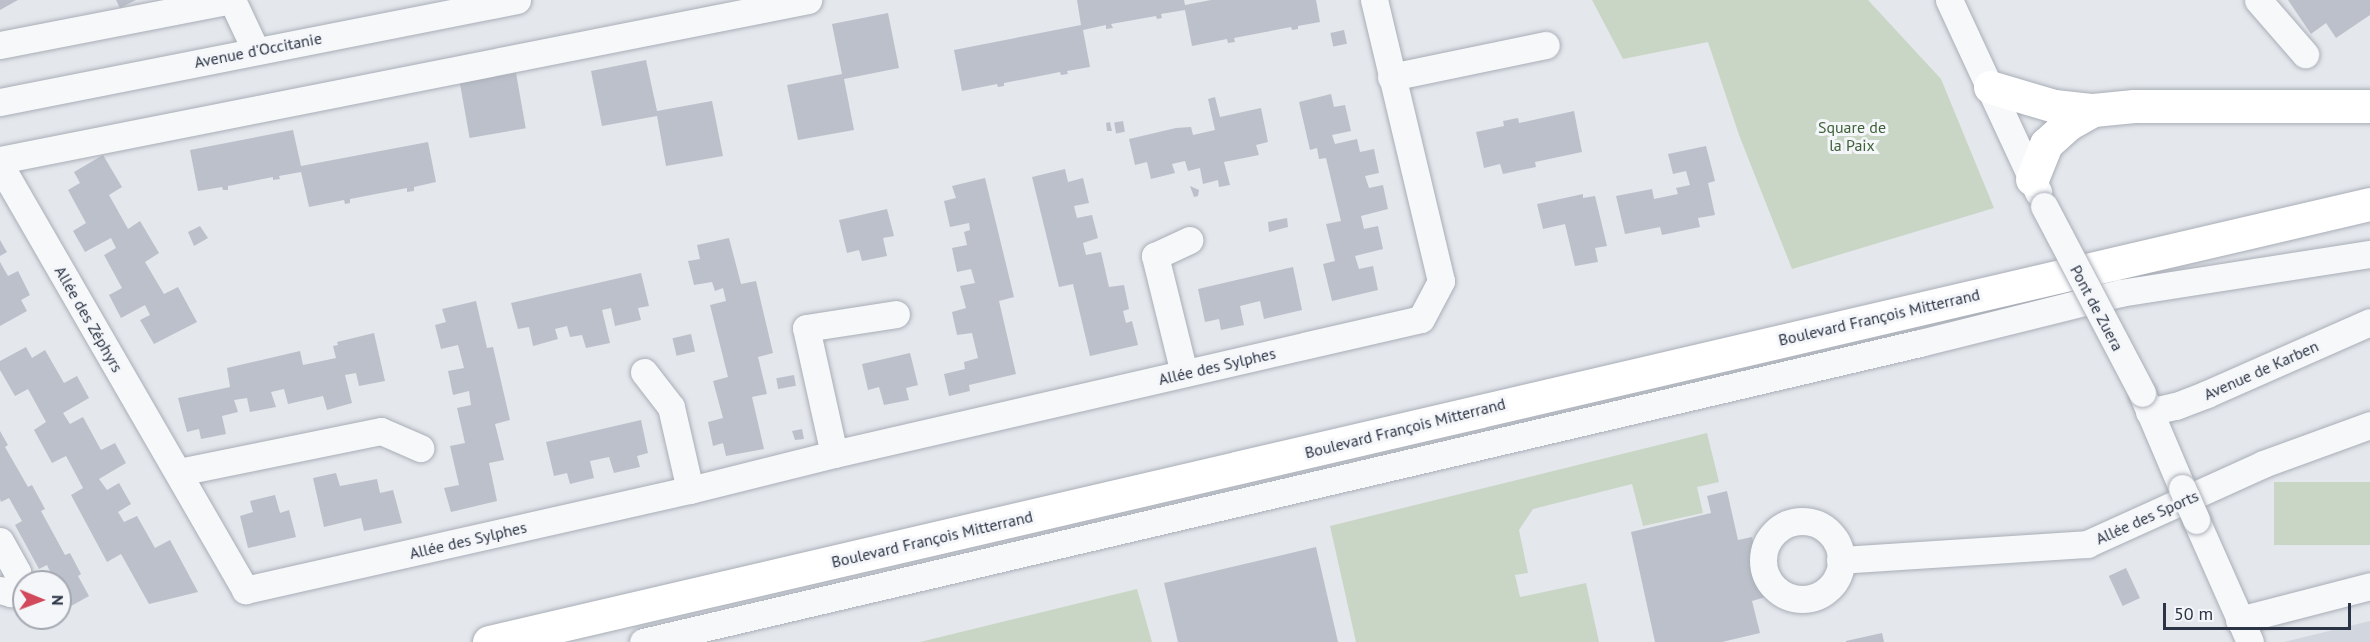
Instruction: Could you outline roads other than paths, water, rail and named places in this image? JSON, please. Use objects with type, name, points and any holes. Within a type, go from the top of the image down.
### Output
[{"type":"main road","points":[[1990,87],[2054,106],[2093,110],[2134,106],[2370,106]]},
{"type":"main road","points":[[2038,193],[2046,144],[2068,124],[2093,110]]},
{"type":"main road","name":"Boulevard François Mitterrand","points":[[489,642],[2370,204]]},
{"type":"main road","name":"Boulevard François Mitterrand","points":[[2322,215],[2370,216]]},
{"type":"street","points":[[0,45],[232,0],[256,51]]},
{"type":"street","name":"Avenue d'Occitanie","points":[[0,102],[517,0]]},
{"type":"street","points":[[0,160],[808,0]]},
{"type":"street","name":"Allée des Sylphes","points":[[245,590],[690,490],[834,454],[1420,320],[1441,281],[1374,0]]},
{"type":"street","name":"Pont de Zuera","points":[[1949,0],[2038,193],[2145,403],[2244,631]]},
{"type":"street","points":[[2258,0],[2305,54]]},
{"type":"street","points":[[1391,77],[1546,45]]},
{"type":"street","name":"Allée des Zéphyrs","points":[[0,165],[245,590]]},
{"type":"street","points":[[1184,373],[1155,256],[1189,240]]},
{"type":"street","points":[[643,642],[1920,343],[2120,293],[2370,254]]},
{"type":"street","points":[[834,454],[806,328],[896,314]]},
{"type":"street","name":"Avenue de Karben","points":[[2145,403],[2176,406],[2370,322]]},
{"type":"street","points":[[644,372],[671,406],[690,490]]},
{"type":"street","name":"Allée des Sports","points":[[1840,560],[2087,544],[2297,448],[2370,426]]},
{"type":"street","points":[[179,472],[381,431],[420,448]]},
{"type":"street","points":[[0,541],[17,572],[20,584],[11,593],[0,590]]},
{"type":"street","points":[[2244,631],[2370,586]]},
{"type":"park label","name":"Square de la Paix","points":[[1852,136]]}]
